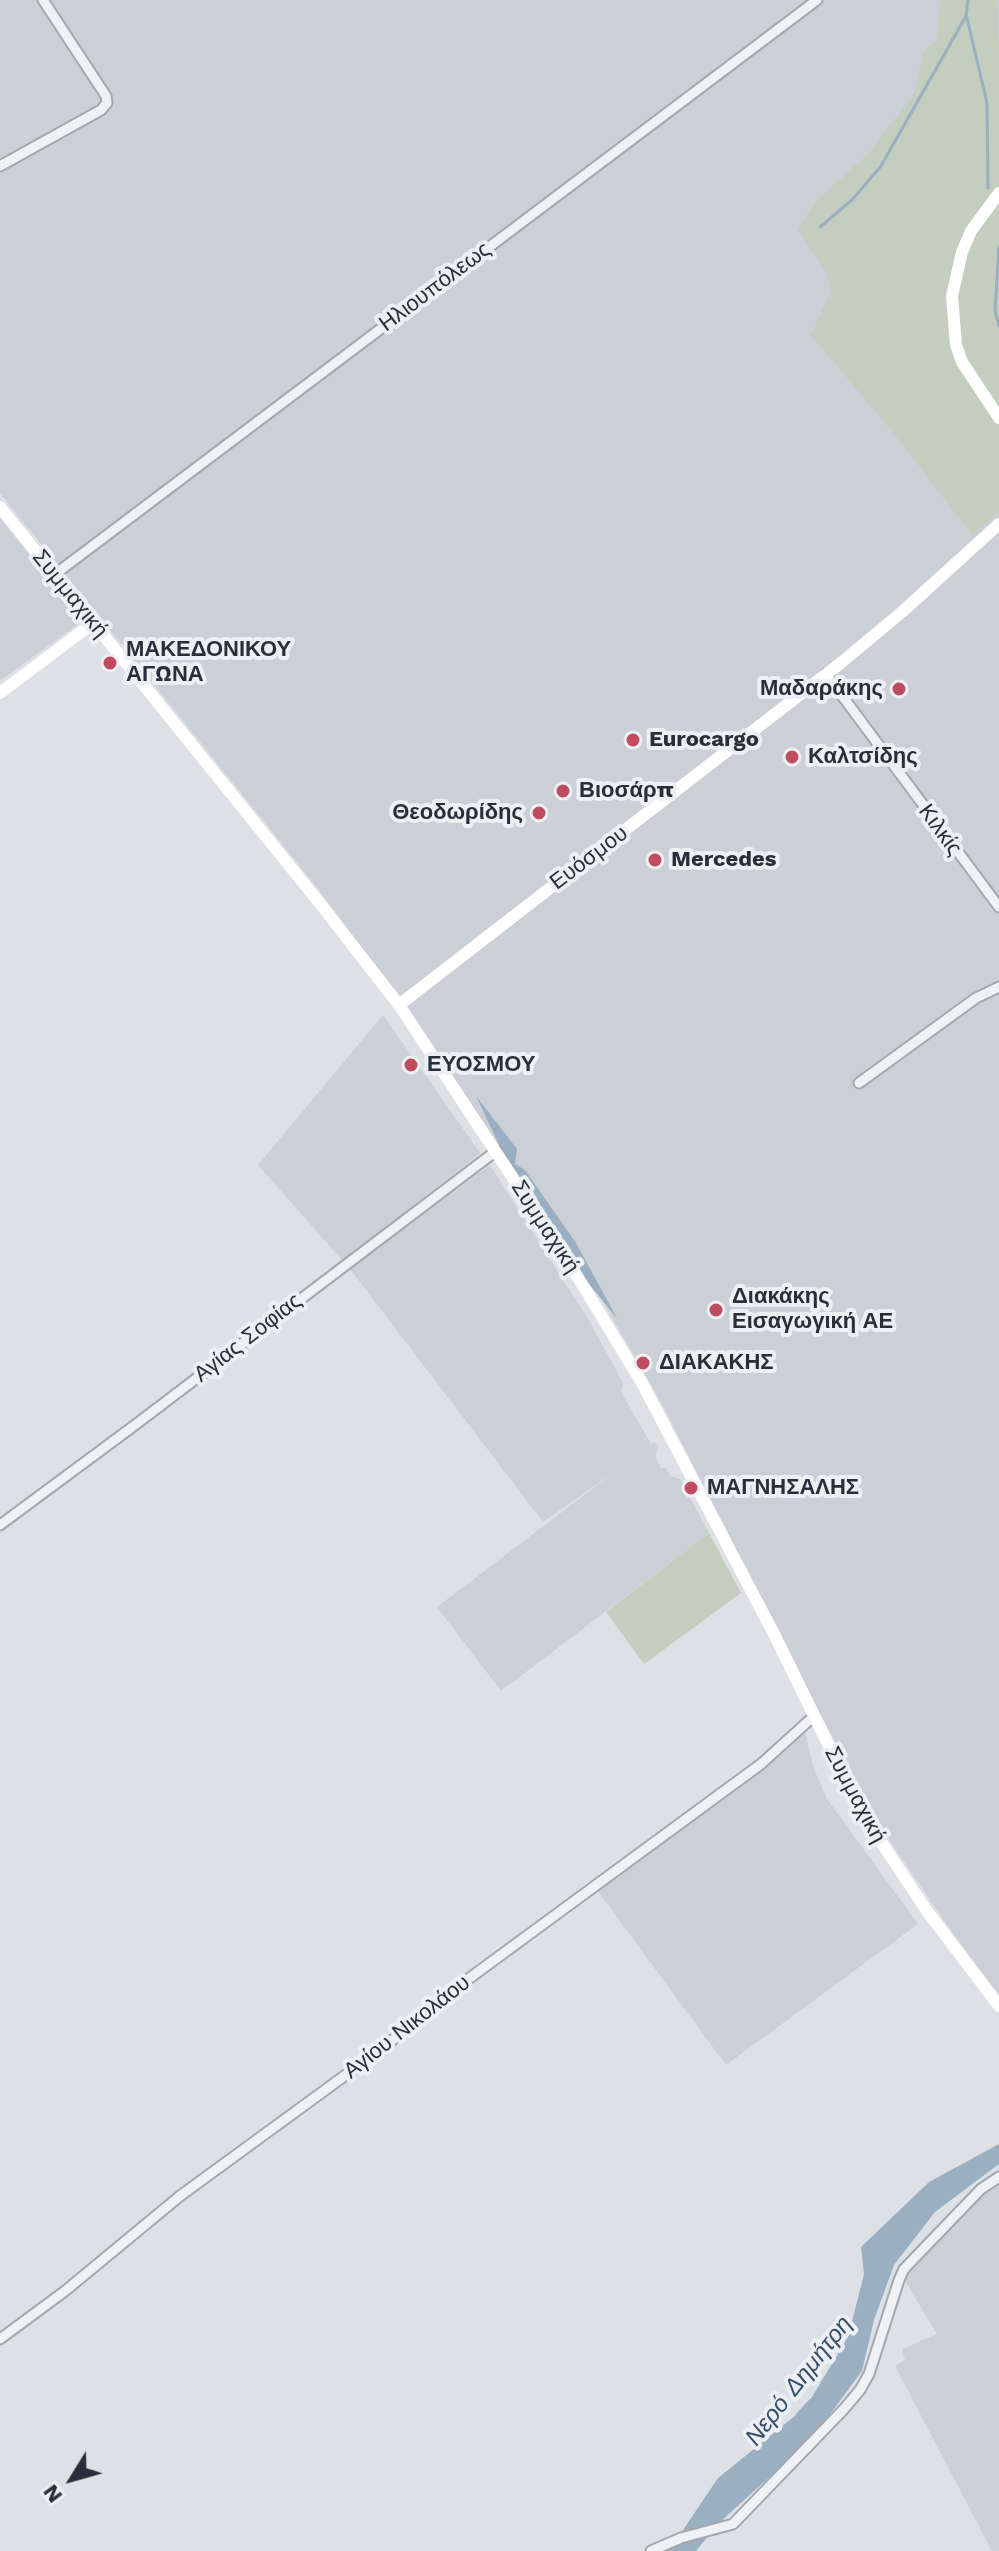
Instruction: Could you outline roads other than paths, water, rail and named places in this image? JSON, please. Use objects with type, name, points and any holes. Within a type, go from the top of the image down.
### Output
[{"type":"street","points":[[0,166],[101,110],[107,103],[106,96],[43,0]]},
{"type":"street","name":"Ηλιουπόλεως","points":[[54,575],[817,0]]},
{"type":"street","points":[[999,193],[971,231],[958,265],[952,296],[956,345],[962,362],[999,418]]},
{"type":"street","name":"Συμμαχική","points":[[0,507],[399,1005],[496,1151],[642,1383],[881,1845],[999,2006]]},
{"type":"street","name":"Ευόσμου","points":[[399,1005],[826,674],[902,612],[999,524]]},
{"type":"street","points":[[0,693],[93,623]]},
{"type":"street","name":"Κιλκίς","points":[[826,674],[999,907]]},
{"type":"street","points":[[859,1083],[976,998],[999,987]]},
{"type":"street","name":"Αγίας Σοφίας","points":[[0,1525],[496,1151]]},
{"type":"street","name":"Αγίου Νικολάου","points":[[0,2339],[65,2291],[180,2196],[761,1764],[814,1716]]},
{"type":"street","points":[[651,2551],[681,2538],[733,2524],[807,2449],[860,2390],[869,2374],[904,2269],[981,2189],[999,2177]]},
{"type":"water","points":[[476,1096],[517,1149],[515,1164],[525,1170],[576,1243],[617,1318],[588,1283],[510,1168]]},
{"type":"water","points":[[999,2144],[999,2164],[935,2212],[894,2265],[874,2320],[862,2371],[814,2436],[718,2524],[696,2551],[661,2551],[679,2536],[718,2478],[806,2407],[848,2337],[864,2274],[861,2247],[929,2182]]},
{"type":"waterway","points":[[820,227],[852,200],[881,166],[966,16],[968,0]]},
{"type":"waterway","points":[[967,18],[987,103],[988,188]]},
{"type":"waterway","points":[[999,247],[995,310],[999,326]]},
{"type":"waterway","name":"Νερό Δημήτρη","points":[[797,2415],[811,2400]]},
{"type":"place","name":"ΜΑΚΕΔΟΝΙΚΟΥ ΑΓΩΝΑ","points":[[110,663]]},
{"type":"place","name":"Μαδαράκης","points":[[899,689]]},
{"type":"place","name":"Eurocargo","points":[[633,740]]},
{"type":"place","name":"Καλτσίδης","points":[[792,757]]},
{"type":"place","name":"Βιοσάρπ","points":[[563,791]]},
{"type":"place","name":"Θεοδωρίδης","points":[[539,813]]},
{"type":"place","name":"Mercedes","points":[[655,860]]},
{"type":"place","name":"ΕΥΟΣΜΟΥ","points":[[411,1065]]},
{"type":"place","name":"Διακάκης Εισαγωγική ΑΕ","points":[[716,1310]]},
{"type":"place","name":"ΔΙΑΚΑΚΗΣ","points":[[643,1363]]},
{"type":"place","name":"ΜΑΓΝΗΣΑΛΗΣ","points":[[691,1488]]}]
